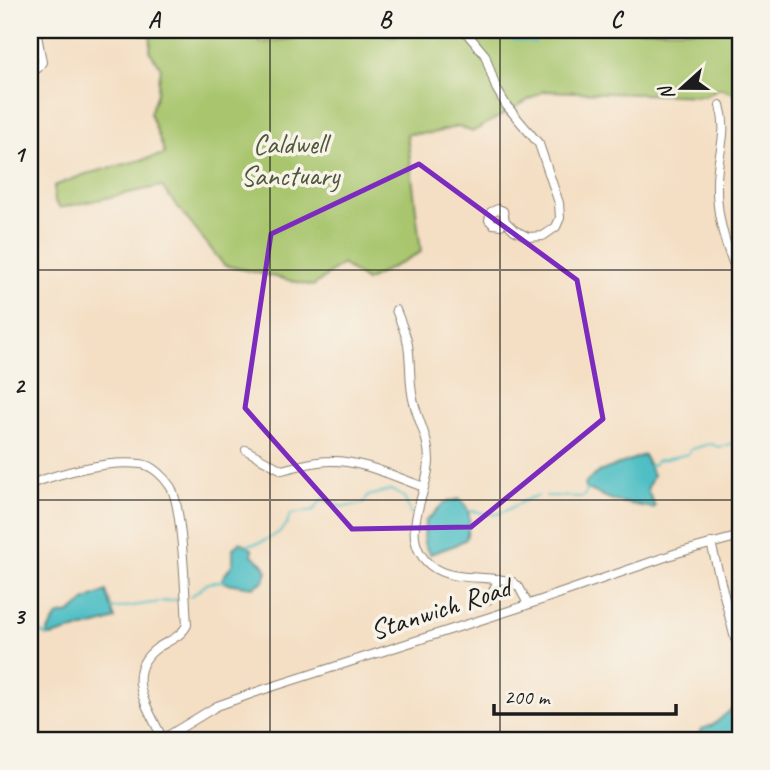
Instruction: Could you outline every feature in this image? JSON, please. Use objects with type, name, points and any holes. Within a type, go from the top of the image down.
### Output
[{"type":"street","points":[[30,72],[42,62],[37,30]]},
{"type":"street","points":[[464,30],[485,55],[496,88],[506,105],[539,144],[559,204],[560,218],[556,227],[543,236],[528,237],[514,230],[505,221]]},
{"type":"street","points":[[720,105],[725,122],[718,169],[718,200],[726,244],[740,278]]},
{"type":"street","points":[[396,310],[408,341],[414,406],[429,448],[428,474],[414,525],[417,545],[425,560],[438,570],[513,583],[519,587],[528,604]]},
{"type":"street","points":[[246,450],[282,470],[332,461],[362,467],[424,487]]},
{"type":"street","points":[[30,484],[76,470],[142,464],[153,469],[170,486],[175,499],[182,555],[187,625],[179,635],[149,654],[141,666],[139,680],[141,693],[162,740]]},
{"type":"street","name":"Stanwich Road","points":[[162,740],[217,706],[645,563],[740,536]]},
{"type":"street","points":[[711,543],[740,649]]},
{"type":"street","points":[[488,600],[499,579]]},
{"type":"highlighted area","points":[[419,164],[577,280],[603,419],[471,527],[352,529],[245,408],[271,234]]},
{"type":"green space","name":"Caldwell Sanctuary","points":[[133,30],[255,30],[260,43],[360,30],[380,30],[388,35],[540,30],[740,30],[740,95],[719,88],[705,96],[544,91],[472,132],[459,126],[433,133],[407,134],[421,252],[366,281],[342,264],[313,286],[224,265],[161,186],[60,208],[55,202],[54,186],[86,174],[165,154],[150,113],[161,68],[150,52],[151,37]]},
{"type":"water","points":[[644,455],[653,475],[647,490],[655,506],[653,508],[615,501],[585,488],[586,482],[599,472]]},
{"type":"water","points":[[459,499],[468,512],[466,539],[430,554],[424,544],[425,522],[444,503]]},
{"type":"water","points":[[241,542],[252,549],[252,555],[267,571],[264,581],[253,587],[226,583],[222,579],[233,563],[233,548]]},
{"type":"water","points":[[106,591],[115,619],[48,636],[57,616],[70,613],[86,600]]},
{"type":"water","points":[[740,705],[740,739],[697,740],[702,729],[713,725]]},
{"type":"waterway","points":[[301,30],[324,30]]},
{"type":"waterway","points":[[327,30],[340,30]]},
{"type":"waterway","points":[[479,30],[490,37],[535,43]]},
{"type":"waterway","points":[[647,467],[654,465],[656,461],[688,454],[691,449],[707,444],[719,447],[740,444]]},
{"type":"waterway","points":[[546,496],[583,497],[589,488]]},
{"type":"waterway","points":[[247,547],[274,536],[286,525],[291,514],[314,510],[322,499],[343,507],[363,504],[368,496],[391,490],[404,497],[411,514]]},
{"type":"waterway","points":[[469,511],[497,514],[538,496]]},
{"type":"waterway","points":[[190,597],[208,583],[225,581]]},
{"type":"waterway","points":[[111,609],[181,599]]},
{"type":"waterway","points":[[30,624],[48,635]]}]
